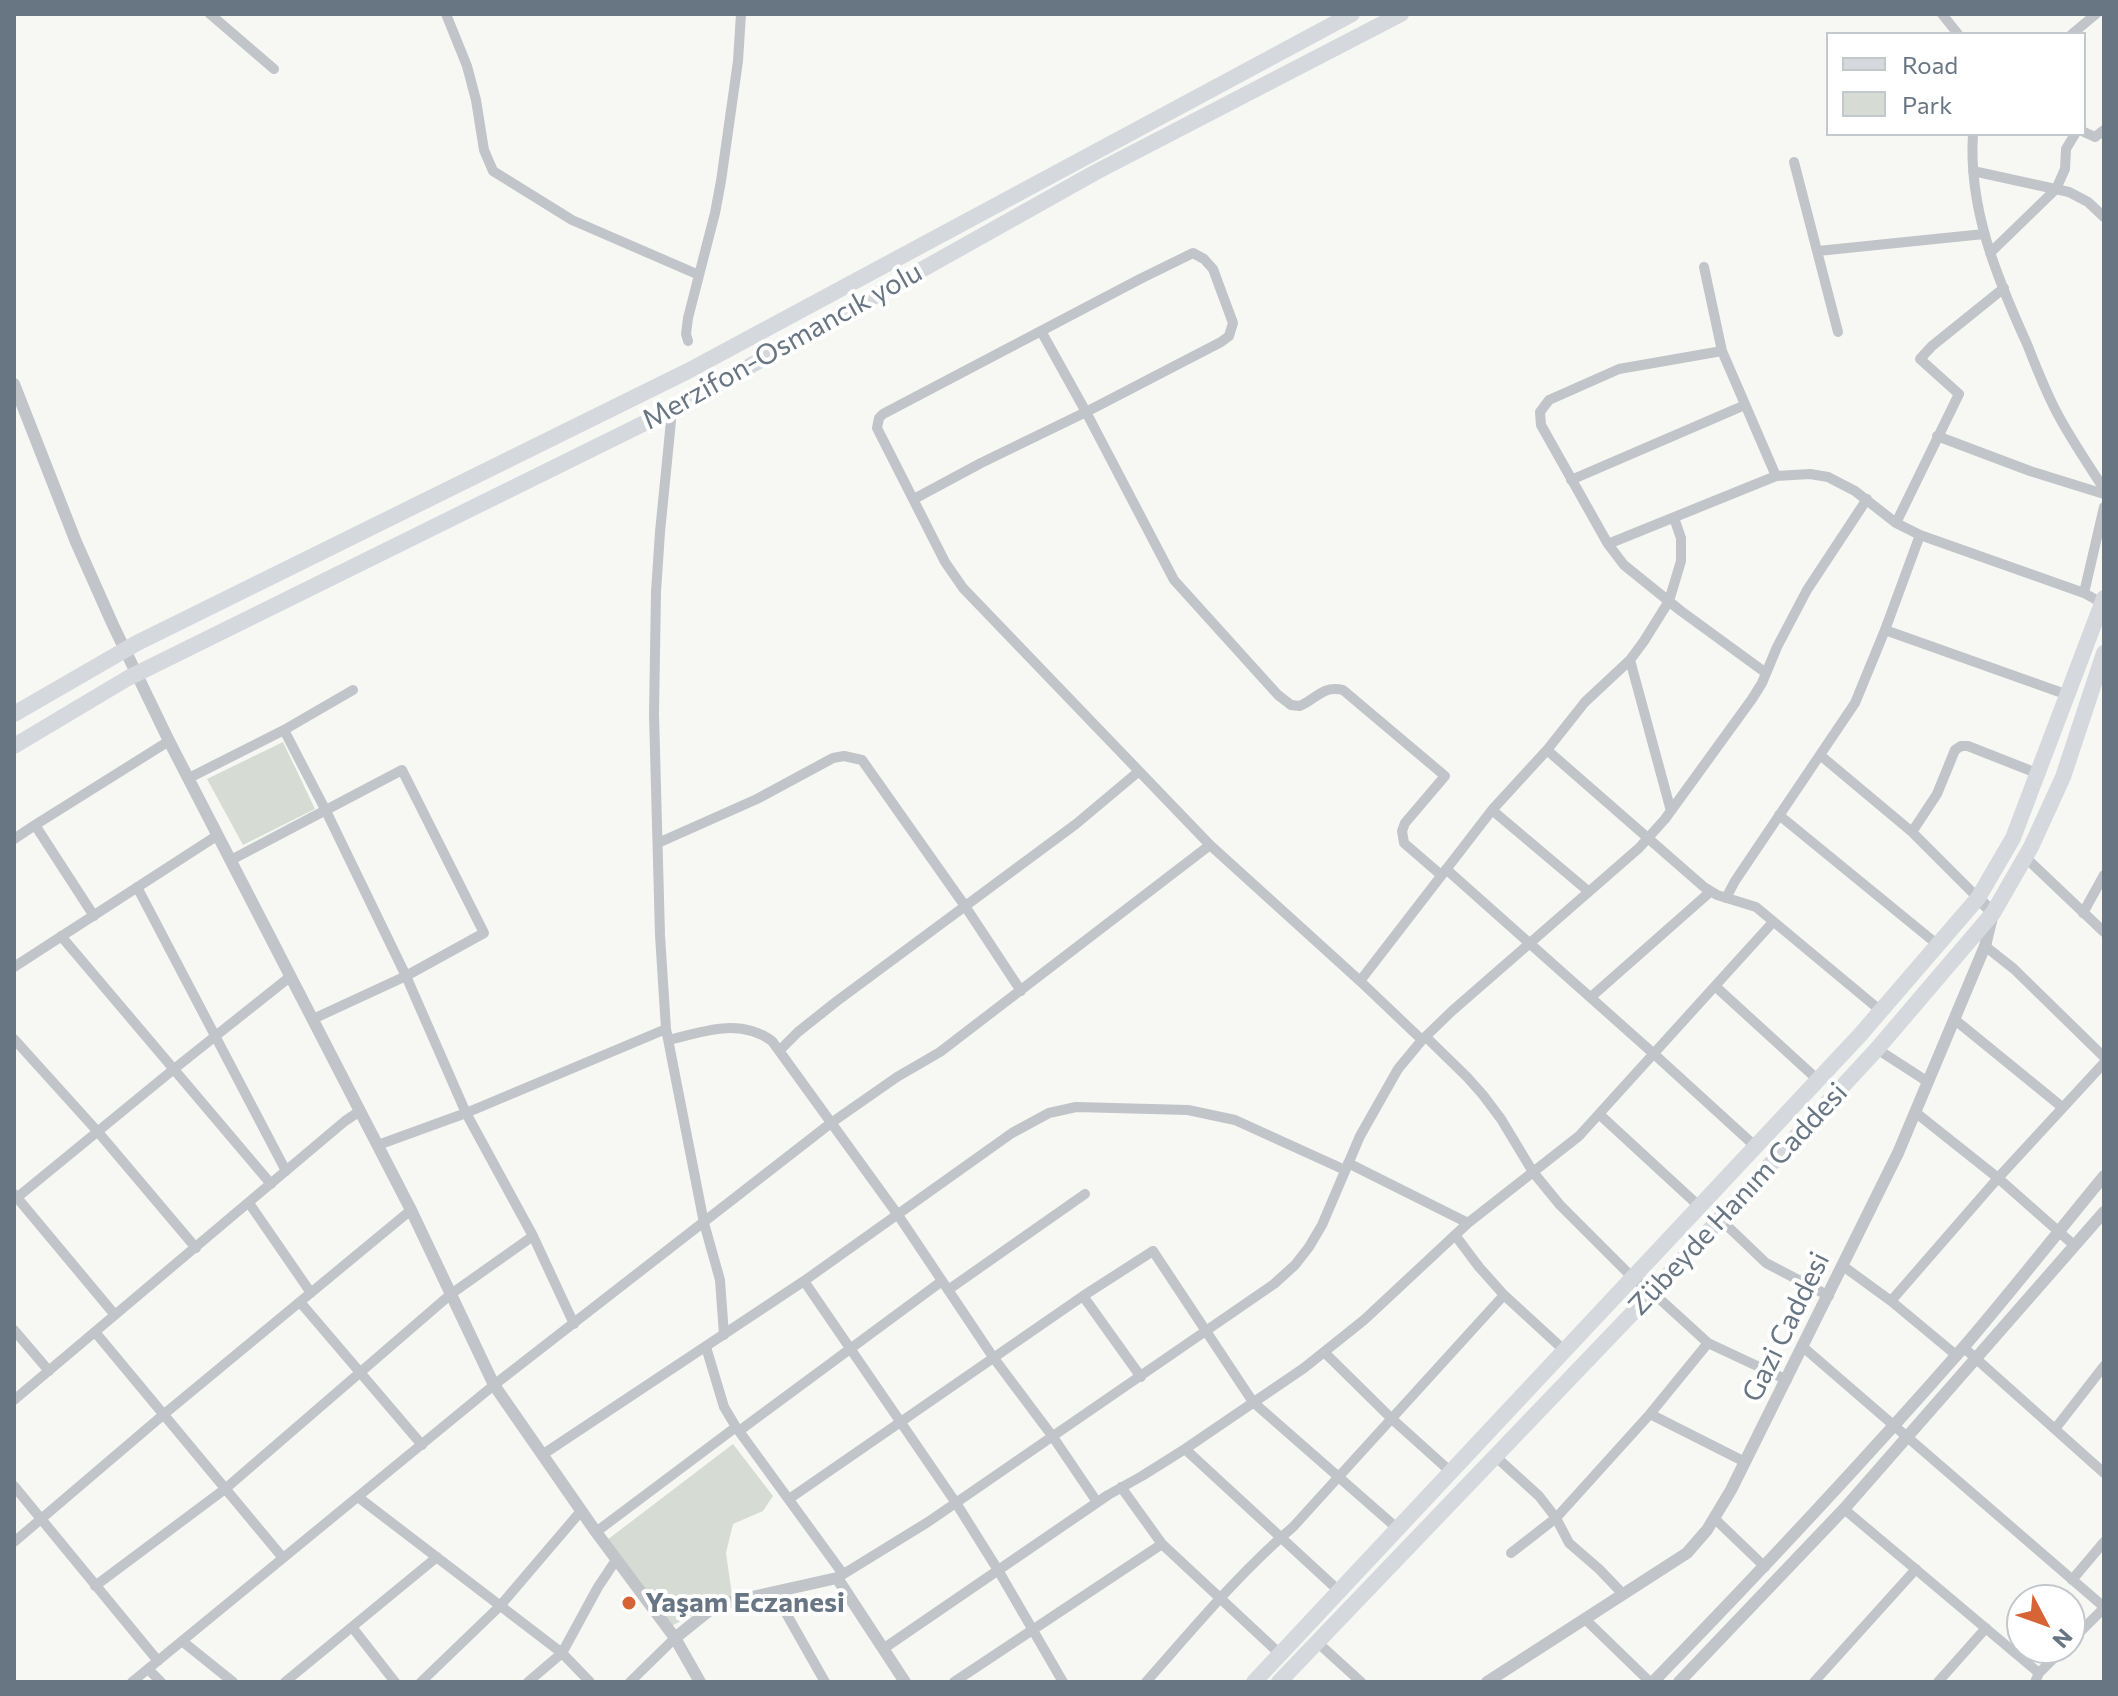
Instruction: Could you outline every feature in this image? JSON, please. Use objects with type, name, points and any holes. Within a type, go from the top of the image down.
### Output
[{"type":"main road","name":"Merzifon-Osmancık yolu","points":[[14,714],[114,654],[688,371],[1352,14]]},
{"type":"main road","name":"Merzifon-Osmancık yolu","points":[[14,746],[128,678],[675,408],[1096,172],[1401,14]]},
{"type":"main road","points":[[1254,1682],[1818,1080],[1978,898],[2013,838],[2103,601]]},
{"type":"main road","name":"Zübeyde Hanım Caddesi","points":[[1279,1682],[1720,1219],[1877,1049],[1993,913],[2025,857],[2063,777],[2104,653]]},
{"type":"street","points":[[210,14],[274,69]]},
{"type":"street","points":[[446,14],[467,66],[484,150],[493,171],[572,220],[699,275]]},
{"type":"street","points":[[688,341],[686,326],[721,181],[738,61],[741,14]]},
{"type":"street","points":[[1942,14],[1956,32]]},
{"type":"street","points":[[2074,32],[2096,14]]},
{"type":"street","points":[[2086,133],[2095,137],[2104,130]]},
{"type":"street","points":[[1973,136],[1973,171],[1990,253],[2057,413],[2104,492]]},
{"type":"street","points":[[1990,253],[2056,189],[2065,169],[2066,149],[2074,136]]},
{"type":"street","points":[[1794,162],[1838,332]]},
{"type":"street","points":[[1973,171],[2078,196],[2104,217]]},
{"type":"street","points":[[1818,251],[1984,234]]},
{"type":"street","points":[[914,499],[1229,336],[1233,323],[1213,269],[1204,259],[1193,253],[879,418],[877,428],[945,562],[963,588],[1210,845],[1467,1077],[1515,1141],[1533,1172],[1560,1205],[1633,1278],[1708,1343],[1787,1380]]},
{"type":"street","points":[[1704,267],[1722,351],[1776,476]]},
{"type":"street","points":[[1896,523],[1959,394],[1920,359],[2004,288]]},
{"type":"street","points":[[1041,331],[1174,580],[1278,695],[1291,705],[1300,706],[1329,688],[1343,690],[1445,776],[1405,823],[1402,831],[1404,843],[1530,942],[1756,1147]]},
{"type":"street","points":[[1722,351],[1619,369],[1545,403],[1540,412],[1540,421],[1608,544],[1624,565],[1766,673]]},
{"type":"street","points":[[14,384],[82,556],[113,625],[169,741],[411,1210],[494,1385],[616,1560],[675,1638],[700,1682]]},
{"type":"street","points":[[1571,480],[1745,405]]},
{"type":"street","points":[[671,421],[656,592],[654,714],[660,935],[668,1035],[704,1223],[720,1280],[724,1335]]},
{"type":"street","points":[[1937,436],[2030,471],[2104,492]]},
{"type":"street","points":[[1608,544],[1776,476],[1818,474],[1867,499],[1896,523],[1920,535],[2103,601]]},
{"type":"street","points":[[630,1682],[675,1638],[716,1605],[840,1576],[956,1503],[1141,1377],[1274,1284],[1295,1265],[1322,1225],[1360,1136],[1398,1069],[1424,1039],[1649,838],[1752,699],[1807,590],[1867,499]]},
{"type":"street","points":[[2084,593],[2104,507]]},
{"type":"street","points":[[1360,981],[1492,810],[1547,750],[1585,702],[1630,660],[1644,641],[1669,601],[1681,561],[1681,538],[1674,518]]},
{"type":"street","points":[[1726,898],[1855,703],[1920,535]]},
{"type":"street","points":[[1885,630],[2068,695]]},
{"type":"street","points":[[1630,660],[1671,811]]},
{"type":"street","points":[[189,778],[284,730],[353,690]]},
{"type":"street","points":[[284,730],[406,976],[466,1113],[533,1236],[574,1324]]},
{"type":"street","points":[[14,839],[169,741]]},
{"type":"street","points":[[1912,832],[1931,805],[1955,750],[1961,746],[2039,774]]},
{"type":"street","points":[[1547,750],[1710,892],[1756,907],[1881,1011]]},
{"type":"street","points":[[1820,755],[1912,832],[1993,913]]},
{"type":"street","points":[[658,843],[757,799],[833,758],[844,756],[862,760],[1021,991]]},
{"type":"street","points":[[231,860],[402,770],[484,933],[406,976],[313,1019]]},
{"type":"street","points":[[780,1050],[837,1001],[1076,824],[1138,772]]},
{"type":"street","points":[[1492,810],[1588,891]]},
{"type":"street","points":[[1779,815],[1938,945]]},
{"type":"street","points":[[35,825],[94,916]]},
{"type":"street","points":[[14,967],[218,835]]},
{"type":"street","points":[[132,1682],[494,1385],[831,1123],[897,1077],[940,1052],[1210,845]]},
{"type":"street","points":[[2025,857],[2104,932]]},
{"type":"street","points":[[2083,913],[2104,875]]},
{"type":"street","points":[[137,887],[286,1171]]},
{"type":"street","points":[[1591,997],[1710,892]]},
{"type":"street","name":"Gazi Caddesi","points":[[1487,1682],[1687,1553],[1707,1530],[1787,1380],[1898,1153],[1985,946],[1993,913]]},
{"type":"street","points":[[883,1649],[1097,1502],[1185,1449],[1304,1368],[1364,1320],[1468,1223],[1579,1136],[1773,922]]},
{"type":"street","points":[[61,936],[271,1184]]},
{"type":"street","points":[[1891,1301],[2104,1060],[2014,969],[1985,946]]},
{"type":"street","points":[[115,1315],[15,1197],[291,976]]},
{"type":"street","points":[[1715,986],[1818,1080]]},
{"type":"street","points":[[1954,1019],[2062,1107]]},
{"type":"street","points":[[378,1145],[668,1035],[743,1027],[763,1034],[780,1050],[898,1215],[993,1357],[1097,1502]]},
{"type":"street","points":[[14,1039],[196,1248]]},
{"type":"street","points":[[1877,1049],[1928,1082]]},
{"type":"street","points":[[542,1455],[804,1281],[1024,1125],[1049,1113],[1076,1107],[1180,1109],[1220,1115],[1346,1166],[1468,1223]]},
{"type":"street","points":[[14,1400],[360,1111]]},
{"type":"street","points":[[1915,1112],[1998,1178],[2075,1246]]},
{"type":"street","points":[[1599,1114],[1700,1207]]},
{"type":"street","points":[[1585,1619],[1652,1682],[1765,1567],[1960,1351],[2104,1176]]},
{"type":"street","points":[[596,1532],[851,1350],[1085,1194]]},
{"type":"street","points":[[249,1203],[311,1293]]},
{"type":"street","points":[[14,1542],[411,1210]]},
{"type":"street","points":[[1679,1682],[1844,1509],[2104,1212]]},
{"type":"street","points":[[1720,1219],[1766,1263],[1829,1296]]},
{"type":"street","points":[[1455,1235],[1504,1295],[1565,1351]]},
{"type":"street","points":[[95,1586],[225,1489],[451,1294],[533,1236]]},
{"type":"street","points":[[789,1499],[993,1357],[1153,1251],[1253,1402],[1398,1529]]},
{"type":"street","points":[[1843,1266],[1960,1351],[1976,1359],[2104,1473]]},
{"type":"street","points":[[804,1281],[956,1503],[1063,1682]]},
{"type":"street","points":[[1146,1682],[1219,1600],[1293,1527],[1504,1295]]},
{"type":"street","points":[[1083,1296],[1141,1377]]},
{"type":"street","points":[[300,1302],[422,1445]]},
{"type":"street","points":[[14,1330],[49,1371]]},
{"type":"street","points":[[95,1332],[283,1558]]},
{"type":"street","points":[[1511,1553],[1556,1518],[1650,1414],[1708,1343]]},
{"type":"street","points":[[706,1347],[724,1407],[737,1429],[789,1499],[905,1682]]},
{"type":"street","points":[[1803,1347],[2104,1607],[2086,1626]]},
{"type":"street","points":[[1324,1352],[1451,1472]]},
{"type":"street","points":[[2055,1429],[2104,1366]]},
{"type":"street","points":[[1650,1414],[1745,1462]]},
{"type":"street","points":[[1185,1449],[1339,1591]]},
{"type":"street","points":[[1495,1456],[1539,1496],[1556,1518],[1569,1543],[1623,1594]]},
{"type":"street","points":[[14,1486],[158,1661]]},
{"type":"street","points":[[1121,1487],[1162,1544],[1280,1654]]},
{"type":"street","points":[[358,1497],[562,1653],[590,1682]]},
{"type":"street","points":[[1844,1509],[1986,1628],[2037,1678]]},
{"type":"street","points":[[421,1682],[500,1606],[581,1511]]},
{"type":"street","points":[[1714,1518],[1765,1567]]},
{"type":"street","points":[[2072,1580],[2104,1542]]},
{"type":"street","points":[[954,1682],[1162,1544]]},
{"type":"street","points":[[285,1682],[437,1557]]},
{"type":"street","points":[[528,1682],[562,1653],[616,1560]]},
{"type":"street","points":[[1814,1682],[1916,1569]]},
{"type":"street","points":[[774,1592],[825,1682]]},
{"type":"street","points":[[352,1627],[395,1682]]},
{"type":"street","points":[[1938,1682],[1986,1628]]},
{"type":"street","points":[[182,1641],[233,1682]]},
{"type":"street","points":[[1317,1642],[1361,1682]]},
{"type":"street","points":[[148,1669],[161,1682]]},
{"type":"green space","points":[[283,742],[315,809],[243,845],[207,779]]},
{"type":"green space","points":[[733,1444],[773,1496],[763,1511],[733,1524],[726,1553],[732,1595],[671,1626],[607,1540]]},
{"type":"place","name":"Yaşam Eczanesi","points":[[629,1603]]}]
